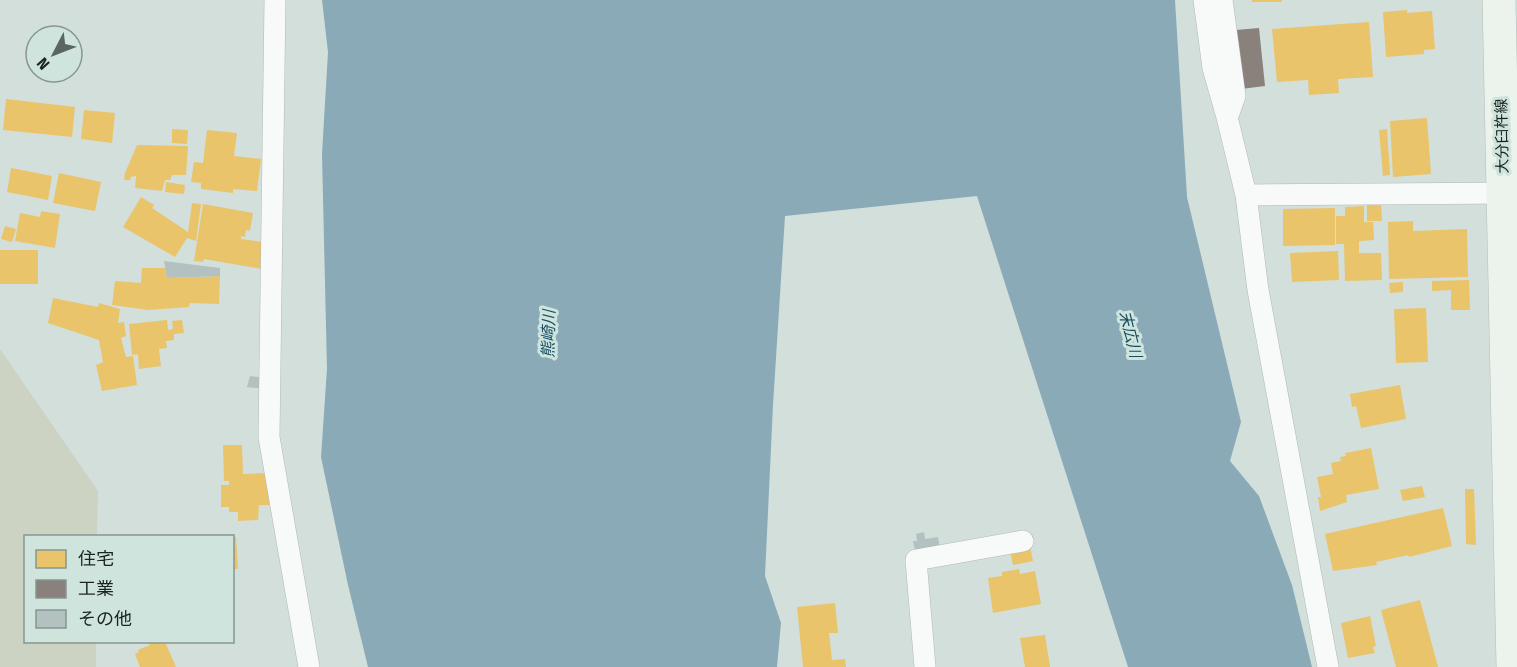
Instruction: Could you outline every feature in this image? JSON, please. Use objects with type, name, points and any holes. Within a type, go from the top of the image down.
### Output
[{"type":"main road","name":"大分臼杵線","points":[[1499,0],[1510,193],[1513,667]]},
{"type":"street","points":[[275,0],[277,8],[269,437],[309,667]]},
{"type":"street","points":[[1204,0],[1213,68],[1246,195],[1258,290],[1328,667]]},
{"type":"street","points":[[1222,0],[1235,96],[1227,117]]},
{"type":"street","points":[[1246,195],[1510,193]]},
{"type":"street","points":[[925,667],[916,560],[1023,541]]},
{"type":"green space","points":[[0,349],[98,491],[97,535],[24,535],[24,643],[96,643],[96,667],[0,667]]},
{"type":"water","points":[[322,0],[1175,0],[1187,197],[1241,422],[1230,461],[1259,496],[1292,585],[1312,667],[1128,667],[977,196],[785,216],[765,576],[781,623],[777,667],[368,667],[321,457],[327,369],[322,154],[328,52]]},
{"type":"building: 住宅","points":[[1252,0],[1282,0],[1282,2],[1252,2]]},
{"type":"building: 住宅","points":[[1407,10],[1407,13],[1432,11],[1435,49],[1424,50],[1424,54],[1386,57],[1383,12]]},
{"type":"building: 住宅","points":[[1369,22],[1373,77],[1338,79],[1339,93],[1309,95],[1308,80],[1277,82],[1272,29]]},
{"type":"building: 住宅","points":[[6,99],[75,107],[72,137],[3,130]]},
{"type":"building: 住宅","points":[[84,110],[115,113],[112,143],[81,139]]},
{"type":"building: 住宅","points":[[1427,118],[1431,174],[1393,177],[1390,121]]},
{"type":"building: 住宅","points":[[172,129],[188,130],[187,144],[172,143]]},
{"type":"building: 住宅","points":[[1387,129],[1390,175],[1383,176],[1379,130]]},
{"type":"building: 住宅","points":[[207,130],[237,133],[234,156],[261,159],[257,191],[233,189],[233,193],[201,189],[201,183],[191,182],[194,162],[203,163]]},
{"type":"building: 住宅","points":[[137,145],[188,146],[186,175],[172,175],[170,180],[165,180],[162,191],[135,188],[136,176],[130,177],[131,180],[124,180]]},
{"type":"building: 住宅","points":[[11,168],[52,176],[48,200],[7,192]]},
{"type":"building: 住宅","points":[[59,173],[101,182],[95,211],[53,203]]},
{"type":"building: 住宅","points":[[166,182],[185,185],[184,194],[165,192]]},
{"type":"building: 住宅","points":[[141,197],[154,205],[152,208],[188,232],[192,203],[201,204],[196,241],[187,238],[175,257],[123,227]]},
{"type":"building: 住宅","points":[[1381,203],[1382,221],[1367,221],[1367,204]]},
{"type":"building: 住宅","points":[[203,204],[253,213],[250,231],[246,230],[245,237],[241,236],[241,239],[270,243],[262,269],[204,259],[203,262],[194,261]]},
{"type":"building: 住宅","points":[[1364,206],[1364,222],[1373,222],[1374,240],[1359,241],[1359,253],[1381,253],[1382,280],[1345,281],[1344,244],[1336,244],[1336,216],[1345,216],[1345,207]]},
{"type":"building: 住宅","points":[[1335,208],[1335,245],[1283,246],[1283,209]]},
{"type":"building: 住宅","points":[[41,211],[60,214],[55,248],[15,241],[20,213],[40,217]]},
{"type":"building: 住宅","points":[[1413,221],[1413,231],[1467,229],[1468,277],[1389,279],[1388,222]]},
{"type":"building: 住宅","points":[[5,226],[16,229],[12,242],[1,239]]},
{"type":"building: 住宅","points":[[0,250],[38,250],[38,284],[0,284]]},
{"type":"building: 住宅","points":[[1338,251],[1339,280],[1292,282],[1290,253]]},
{"type":"building: 住宅","points":[[142,268],[165,268],[167,278],[220,276],[219,304],[190,303],[189,307],[148,310],[112,305],[115,281],[141,283]]},
{"type":"building: 住宅","points":[[1469,280],[1470,310],[1451,310],[1451,290],[1432,291],[1432,281]]},
{"type":"building: 住宅","points":[[1403,282],[1403,292],[1390,293],[1389,283]]},
{"type":"building: 住宅","points":[[53,298],[98,307],[99,303],[120,309],[118,323],[124,322],[126,336],[121,338],[126,357],[133,356],[137,385],[102,391],[96,365],[103,362],[99,340],[48,323]]},
{"type":"building: 住宅","points":[[1426,308],[1428,362],[1396,363],[1394,309]]},
{"type":"building: 住宅","points":[[167,320],[168,330],[173,329],[172,321],[182,320],[184,333],[174,334],[174,340],[166,341],[167,348],[159,349],[161,366],[139,369],[138,354],[132,355],[129,324]]},
{"type":"building: 住宅","points":[[1400,385],[1406,419],[1361,428],[1356,406],[1352,407],[1350,394]]},
{"type":"building: 住宅","points":[[223,445],[242,445],[243,474],[268,473],[269,505],[259,505],[258,520],[238,521],[238,512],[229,512],[229,507],[221,507],[221,485],[229,485],[229,481],[224,481]]},
{"type":"building: 住宅","points":[[1371,448],[1379,489],[1346,495],[1347,502],[1320,511],[1318,497],[1321,497],[1317,477],[1333,474],[1331,463],[1341,461],[1340,457],[1346,456],[1345,453]]},
{"type":"building: 住宅","points":[[1422,486],[1425,497],[1403,501],[1400,490]]},
{"type":"building: 住宅","points":[[1465,489],[1474,489],[1476,545],[1466,544]]},
{"type":"building: 住宅","points":[[1443,508],[1452,546],[1409,557],[1408,555],[1376,562],[1377,565],[1333,571],[1325,534]]},
{"type":"building: 住宅","points":[[234,537],[236,537],[238,569],[234,569]]},
{"type":"building: 住宅","points":[[1029,541],[1033,561],[1013,565],[1009,545]]},
{"type":"building: 住宅","points":[[1019,569],[1020,574],[1035,571],[1041,604],[993,613],[988,578],[1002,576],[1002,572]]},
{"type":"building: 住宅","points":[[1420,600],[1438,667],[1396,667],[1381,610]]},
{"type":"building: 住宅","points":[[835,603],[838,633],[829,633],[832,660],[845,659],[846,667],[803,667],[797,607]]},
{"type":"building: 住宅","points":[[1370,616],[1376,646],[1373,647],[1375,653],[1348,658],[1341,623]]},
{"type":"building: 住宅","points":[[1045,635],[1050,667],[1025,667],[1020,638]]},
{"type":"building: 住宅","points":[[149,643],[165,643],[176,667],[140,667],[135,654],[139,652],[138,650],[150,645]]},
{"type":"building: 工業","points":[[1259,28],[1265,86],[1241,89],[1236,30]]},
{"type":"building: その他","points":[[164,261],[220,268],[220,276],[167,278]]},
{"type":"building: その他","points":[[250,376],[267,378],[266,389],[247,387]]},
{"type":"building: その他","points":[[924,532],[925,539],[938,537],[940,550],[916,554],[913,541],[917,541],[916,534]]},
{"type":"water label","name":"熊崎川","points":[[548,334]]},
{"type":"water label","name":"末広川","points":[[1131,334]]}]
